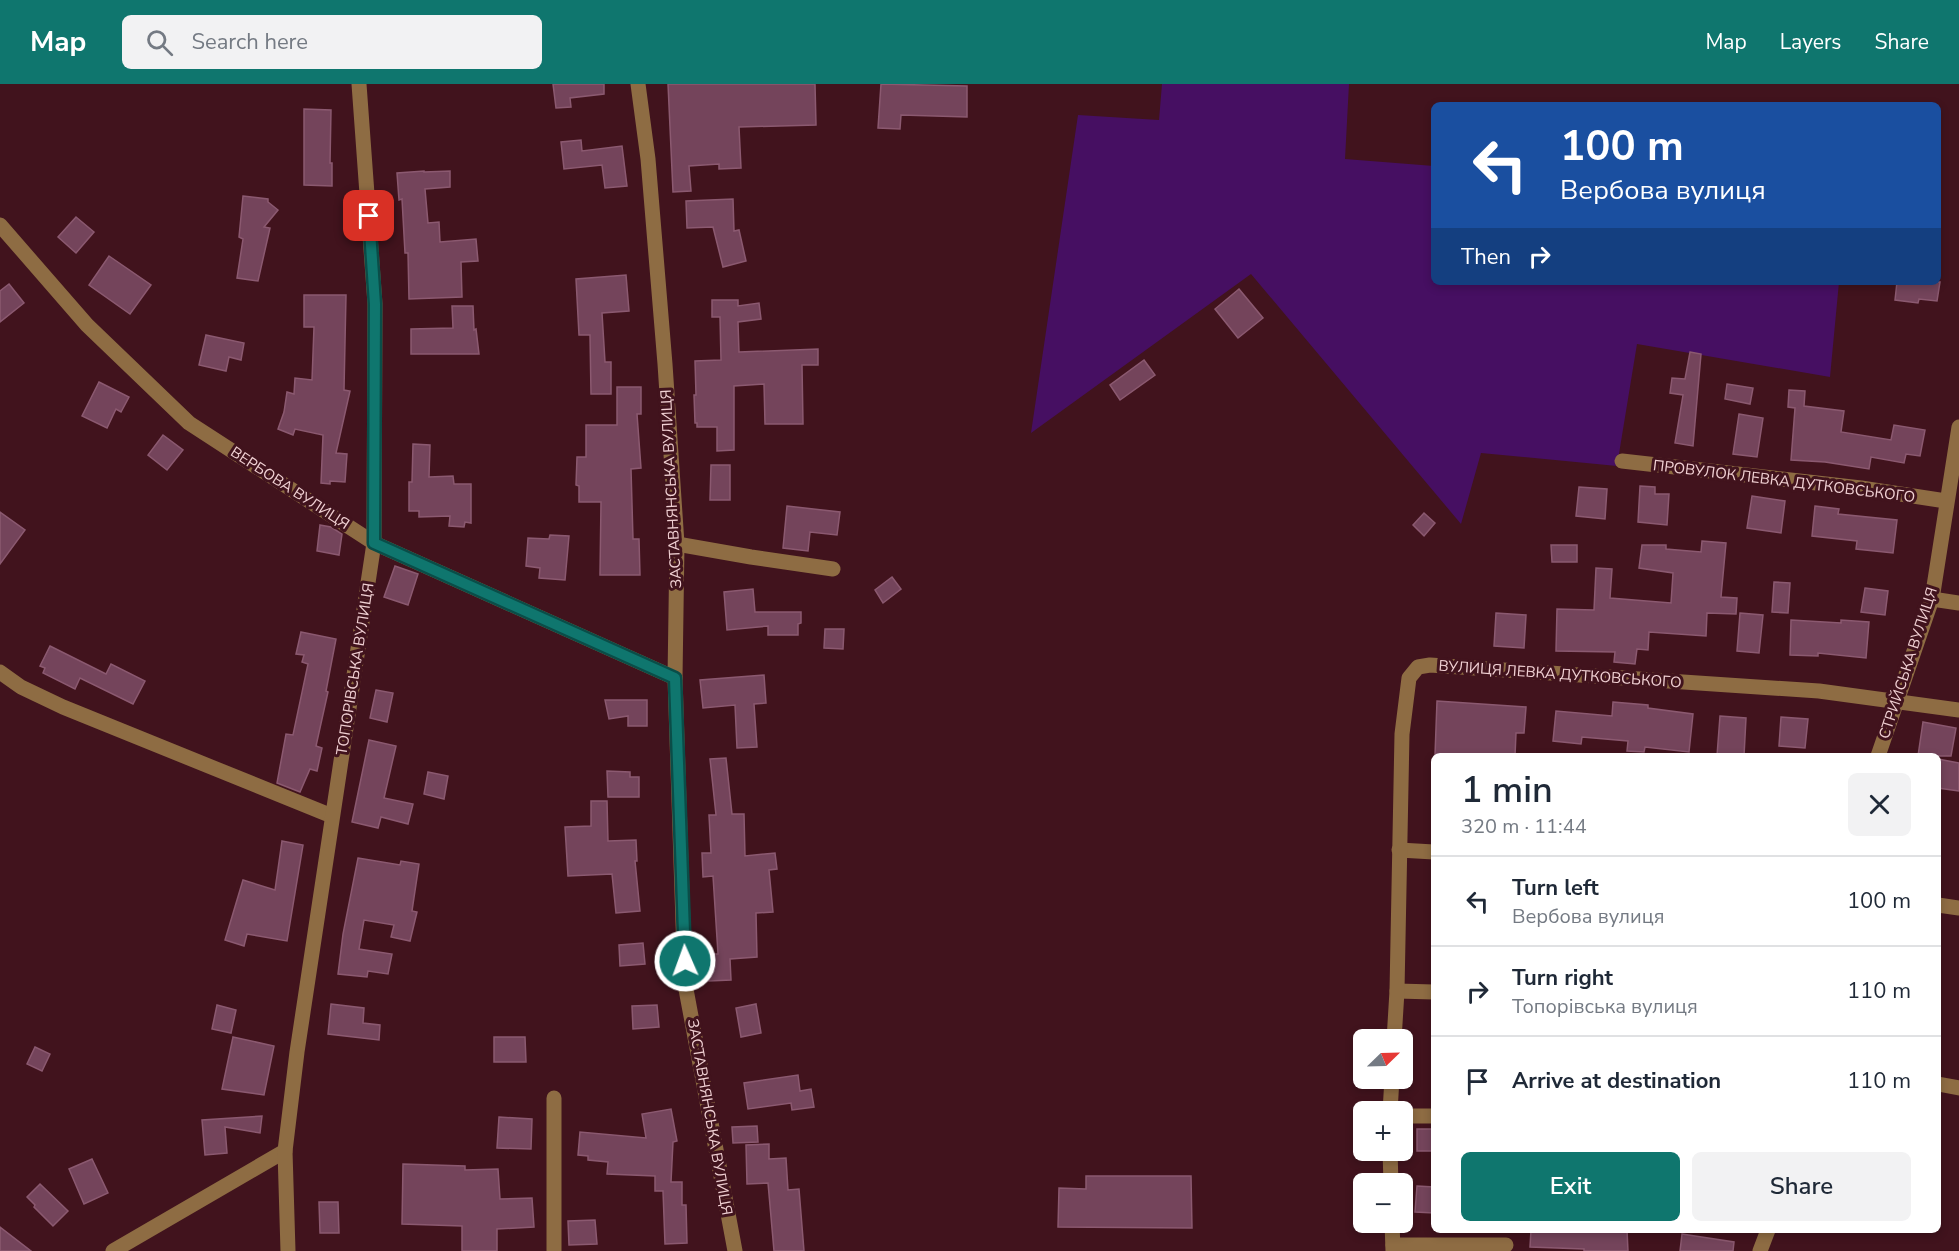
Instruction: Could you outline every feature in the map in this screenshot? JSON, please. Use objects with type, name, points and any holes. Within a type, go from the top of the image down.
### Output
[{"type":"street","name":"ТОПОРІВСЬКА ВУЛИЦЯ","points":[[288,1251],[285,1151],[299,1040],[374,543],[375,304],[359,84]]},
{"type":"street","name":"ЗАСТАВНЯНСЬКА ВУЛИЦЯ","points":[[638,84],[650,182],[677,544],[675,678],[686,984],[735,1251]]},
{"type":"street","name":"ВЕРБОВА ВУЛИЦЯ","points":[[0,225],[87,326],[189,423],[374,543],[675,678]]},
{"type":"street","name":"СТРИЙСЬКА ВУЛИЦЯ","points":[[1879,753],[1932,599],[1959,427]]},
{"type":"street","name":"ПРОВУЛОК ЛЕВКА ДУТКОВСЬКОГО","points":[[1622,461],[1861,488],[1946,501]]},
{"type":"street","points":[[677,544],[833,569]]},
{"type":"street","points":[[1932,599],[1959,603]]},
{"type":"street","name":"ВУЛИЦЯ ЛЕВКА ДУТКОВСЬКОГО","points":[[1395,1029],[1402,734],[1409,678],[1418,667],[1430,665],[1819,691],[1898,701]]},
{"type":"street","points":[[0,672],[21,687],[63,707],[332,816]]},
{"type":"street","points":[[1898,701],[1959,710]]},
{"type":"street","points":[[1399,850],[1431,852]]},
{"type":"street","points":[[1941,905],[1959,908]]},
{"type":"street","points":[[1397,991],[1431,992]]},
{"type":"street","points":[[1941,1085],[1959,1088]]},
{"type":"street","points":[[554,1098],[554,1251]]},
{"type":"street","points":[[1413,1116],[1431,1116]]},
{"type":"street","points":[[113,1251],[285,1151]]},
{"type":"street","points":[[1392,1233],[1393,1248],[1506,1245]]},
{"type":"street","points":[[1760,1251],[1767,1233]]},
{"type":"shaded area","points":[[1162,84],[1349,84],[1345,159],[1431,166],[1431,285],[1839,285],[1830,377],[1637,344],[1617,466],[1481,453],[1461,524],[1251,274],[1031,433],[1078,115],[1159,120]]},
{"type":"building","points":[[553,84],[604,84],[604,94],[570,98],[571,107],[556,108]]},
{"type":"building","points":[[668,84],[815,84],[816,125],[739,127],[741,168],[719,169],[719,164],[689,166],[691,191],[673,192]]},
{"type":"building","points":[[881,84],[967,86],[967,117],[901,115],[900,129],[878,128]]},
{"type":"building","points":[[304,109],[331,110],[332,186],[304,185]]},
{"type":"building","points":[[581,140],[582,151],[622,146],[627,186],[605,188],[602,165],[564,169],[561,142]]},
{"type":"building","points":[[450,171],[450,187],[425,189],[428,223],[439,222],[440,242],[476,239],[478,261],[461,262],[462,297],[409,299],[408,253],[405,253],[402,199],[399,200],[397,173]]},
{"type":"building","points":[[243,196],[268,199],[268,202],[278,210],[264,227],[270,228],[258,281],[237,278],[243,239],[239,237]]},
{"type":"building","points":[[733,199],[734,231],[739,230],[746,261],[723,267],[713,227],[687,228],[686,201]]},
{"type":"building","points":[[76,217],[94,232],[76,253],[58,237]]},
{"type":"building","points":[[109,256],[151,285],[130,314],[89,285]]},
{"type":"building","points":[[626,275],[629,311],[602,313],[605,362],[611,362],[611,394],[591,394],[590,335],[579,335],[576,279]]},
{"type":"building","points":[[9,284],[24,303],[0,322],[0,291]]},
{"type":"building","points":[[1897,285],[1940,285],[1937,301],[1919,299],[1918,303],[1895,300]]},
{"type":"building","points":[[1239,289],[1263,318],[1238,338],[1215,309]]},
{"type":"building","points":[[304,295],[346,295],[344,390],[350,391],[336,453],[347,454],[345,482],[321,483],[323,435],[295,429],[293,435],[278,429],[284,412],[287,392],[294,394],[295,378],[312,380],[314,327],[304,327]]},
{"type":"building","points":[[712,300],[738,300],[738,306],[759,303],[761,319],[738,322],[739,352],[818,349],[818,365],[802,365],[803,424],[765,424],[764,384],[734,386],[734,450],[717,451],[717,427],[697,427],[694,395],[696,395],[695,361],[721,360],[720,317],[712,317]]},
{"type":"building","points":[[452,306],[473,306],[474,330],[476,329],[479,354],[411,354],[411,329],[453,328]]},
{"type":"building","points":[[206,335],[244,343],[241,360],[229,357],[226,371],[199,365]]},
{"type":"building","points":[[1690,352],[1701,354],[1693,446],[1675,443],[1683,395],[1670,393],[1672,378],[1685,379]]},
{"type":"building","points":[[1144,360],[1155,375],[1120,400],[1110,385]]},
{"type":"building","points":[[99,382],[129,397],[121,412],[116,409],[107,428],[82,416]]},
{"type":"building","points":[[1727,384],[1753,388],[1750,404],[1725,399]]},
{"type":"building","points":[[617,387],[641,387],[641,414],[637,414],[641,468],[631,469],[633,539],[639,539],[640,575],[600,575],[601,502],[579,502],[579,486],[576,485],[577,457],[586,457],[586,425],[617,425]]},
{"type":"building","points":[[1789,390],[1805,391],[1804,406],[1844,411],[1841,432],[1891,440],[1894,425],[1925,430],[1920,456],[1906,454],[1904,463],[1871,457],[1869,469],[1825,462],[1791,460],[1795,408],[1788,407]]},
{"type":"building","points":[[1739,414],[1763,418],[1757,457],[1733,454]]},
{"type":"building","points":[[163,435],[183,450],[167,470],[148,455]]},
{"type":"building","points":[[413,444],[430,445],[429,477],[453,476],[454,484],[471,484],[471,523],[465,522],[464,527],[449,526],[450,516],[419,517],[419,511],[409,511]]},
{"type":"building","points":[[711,465],[730,465],[730,500],[710,500]]},
{"type":"building","points":[[1640,486],[1655,487],[1655,494],[1669,494],[1667,525],[1638,522]]},
{"type":"building","points":[[1579,487],[1607,489],[1605,519],[1576,516]]},
{"type":"building","points":[[1752,496],[1785,501],[1781,533],[1747,528]]},
{"type":"building","points":[[787,506],[840,512],[837,535],[810,532],[808,551],[783,548]]},
{"type":"building","points":[[1815,506],[1839,509],[1838,514],[1897,520],[1893,553],[1856,549],[1857,541],[1812,536]]},
{"type":"building","points":[[0,512],[25,530],[0,564]]},
{"type":"building","points":[[1424,513],[1435,523],[1424,536],[1413,525]]},
{"type":"building","points":[[320,525],[331,527],[342,534],[339,555],[317,551]]},
{"type":"building","points":[[550,535],[569,536],[565,580],[539,578],[540,568],[526,566],[528,538],[549,539]]},
{"type":"building","points":[[1702,541],[1726,543],[1721,597],[1737,598],[1736,614],[1707,613],[1706,636],[1649,632],[1648,650],[1637,649],[1635,664],[1614,662],[1615,652],[1556,651],[1557,609],[1594,610],[1596,568],[1612,569],[1610,598],[1671,603],[1673,573],[1639,568],[1642,545],[1666,545],[1666,549],[1701,552]]},
{"type":"building","points":[[1551,545],[1577,545],[1577,562],[1552,562]]},
{"type":"building","points":[[395,566],[418,574],[408,605],[384,597]]},
{"type":"building","points":[[892,577],[901,589],[883,603],[875,590]]},
{"type":"building","points":[[1774,582],[1790,583],[1788,613],[1772,612]]},
{"type":"building","points":[[1865,588],[1888,591],[1885,615],[1861,612]]},
{"type":"building","points":[[753,589],[755,612],[801,612],[798,635],[768,635],[768,626],[727,630],[724,592]]},
{"type":"building","points":[[1496,613],[1526,615],[1524,648],[1494,646]]},
{"type":"building","points":[[1740,613],[1763,615],[1759,653],[1737,651]]},
{"type":"building","points":[[1791,620],[1869,622],[1866,658],[1818,653],[1818,656],[1790,655]]},
{"type":"building","points":[[825,629],[844,629],[843,649],[824,648]]},
{"type":"building","points":[[301,632],[336,639],[326,691],[328,692],[316,746],[322,748],[317,771],[310,769],[300,792],[277,783],[286,734],[293,735],[308,664],[302,662],[304,655],[296,654]]},
{"type":"building","points":[[50,646],[106,674],[111,664],[145,681],[133,704],[80,678],[75,689],[43,673],[45,668],[40,666]]},
{"type":"building","points":[[764,675],[766,703],[754,704],[757,747],[737,748],[735,705],[703,708],[700,680]]},
{"type":"building","points":[[376,690],[393,693],[387,722],[370,718]]},
{"type":"building","points":[[605,700],[647,700],[647,726],[628,726],[628,716],[609,719]]},
{"type":"building","points":[[1437,701],[1526,707],[1524,733],[1516,733],[1515,753],[1435,753]]},
{"type":"building","points":[[1613,702],[1648,705],[1648,708],[1693,714],[1689,752],[1645,747],[1644,752],[1627,751],[1628,741],[1582,737],[1581,744],[1553,741],[1556,711],[1612,716]]},
{"type":"building","points":[[1720,716],[1746,718],[1744,753],[1717,753]]},
{"type":"building","points":[[1781,717],[1808,719],[1805,748],[1779,746]]},
{"type":"building","points":[[1923,722],[1956,728],[1951,756],[1941,756],[1941,753],[1918,753]]},
{"type":"building","points":[[369,740],[396,746],[384,798],[413,804],[408,824],[381,817],[378,828],[352,822]]},
{"type":"building","points":[[726,758],[732,814],[744,814],[745,856],[775,853],[777,869],[769,870],[773,912],[756,913],[757,957],[730,959],[731,980],[709,981],[708,954],[718,954],[713,876],[703,877],[702,853],[711,853],[709,815],[716,815],[710,759]]},
{"type":"building","points":[[1941,760],[1959,763],[1959,791],[1941,788]]},
{"type":"building","points":[[607,771],[630,772],[630,777],[639,777],[639,797],[608,797]]},
{"type":"building","points":[[428,772],[448,776],[444,799],[424,794]]},
{"type":"building","points":[[591,801],[607,801],[608,841],[636,840],[637,861],[635,861],[640,911],[616,913],[612,874],[568,876],[565,827],[591,826]]},
{"type":"building","points":[[282,841],[303,845],[287,941],[247,934],[244,946],[225,940],[243,880],[275,890]]},
{"type":"building","points":[[358,858],[400,865],[401,861],[419,864],[412,911],[417,912],[410,941],[391,937],[394,925],[364,920],[359,949],[392,954],[388,974],[368,971],[367,977],[338,974],[343,934]]},
{"type":"building","points":[[643,943],[645,964],[620,966],[619,945]]},
{"type":"building","points":[[331,1004],[364,1008],[363,1023],[380,1025],[379,1040],[328,1034]]},
{"type":"building","points":[[756,1004],[761,1033],[741,1037],[736,1008]]},
{"type":"building","points":[[217,1005],[236,1010],[231,1033],[212,1029]]},
{"type":"building","points":[[657,1005],[659,1027],[633,1029],[632,1006]]},
{"type":"building","points":[[233,1037],[274,1046],[264,1095],[222,1089]]},
{"type":"building","points":[[494,1037],[525,1037],[526,1062],[494,1062]]},
{"type":"building","points":[[35,1047],[50,1054],[42,1071],[27,1064]]},
{"type":"building","points":[[798,1075],[800,1091],[811,1089],[814,1107],[792,1110],[791,1103],[748,1109],[744,1083]]},
{"type":"building","points":[[671,1109],[677,1141],[673,1142],[671,1182],[682,1182],[682,1205],[686,1205],[687,1243],[665,1244],[663,1191],[655,1191],[655,1176],[607,1174],[608,1162],[588,1160],[588,1156],[578,1155],[580,1132],[646,1138],[642,1114]]},
{"type":"building","points":[[262,1116],[260,1133],[225,1127],[227,1153],[205,1155],[202,1120]]},
{"type":"building","points":[[499,1117],[532,1119],[531,1149],[497,1148]]},
{"type":"building","points":[[757,1126],[758,1142],[733,1143],[732,1127]]},
{"type":"building","points":[[1417,1129],[1431,1129],[1431,1151],[1417,1151]]},
{"type":"building","points":[[769,1144],[769,1159],[786,1158],[788,1190],[799,1189],[804,1251],[774,1251],[768,1183],[747,1184],[746,1145]]},
{"type":"building","points":[[92,1159],[108,1193],[84,1204],[69,1169]]},
{"type":"building","points":[[403,1164],[465,1166],[465,1170],[498,1169],[500,1199],[532,1198],[534,1227],[497,1229],[497,1251],[462,1251],[462,1226],[402,1224]]},
{"type":"building","points":[[1086,1176],[1191,1176],[1192,1228],[1058,1227],[1059,1188],[1086,1189]]},
{"type":"building","points":[[40,1184],[68,1211],[53,1226],[27,1197]]},
{"type":"building","points":[[1417,1186],[1431,1187],[1431,1213],[1415,1212]]},
{"type":"building","points":[[319,1202],[338,1202],[339,1233],[320,1233]]},
{"type":"building","points":[[595,1220],[597,1244],[569,1245],[568,1221]]},
{"type":"building","points":[[0,1227],[31,1251],[0,1251]]},
{"type":"building","points":[[1531,1233],[1627,1233],[1628,1251],[1530,1247]]},
{"type":"building","points":[[1682,1234],[1734,1242],[1733,1251],[1680,1251]]},
{"type":"route","points":[[369,216],[375,304],[374,543],[675,678],[685,961]]}]
